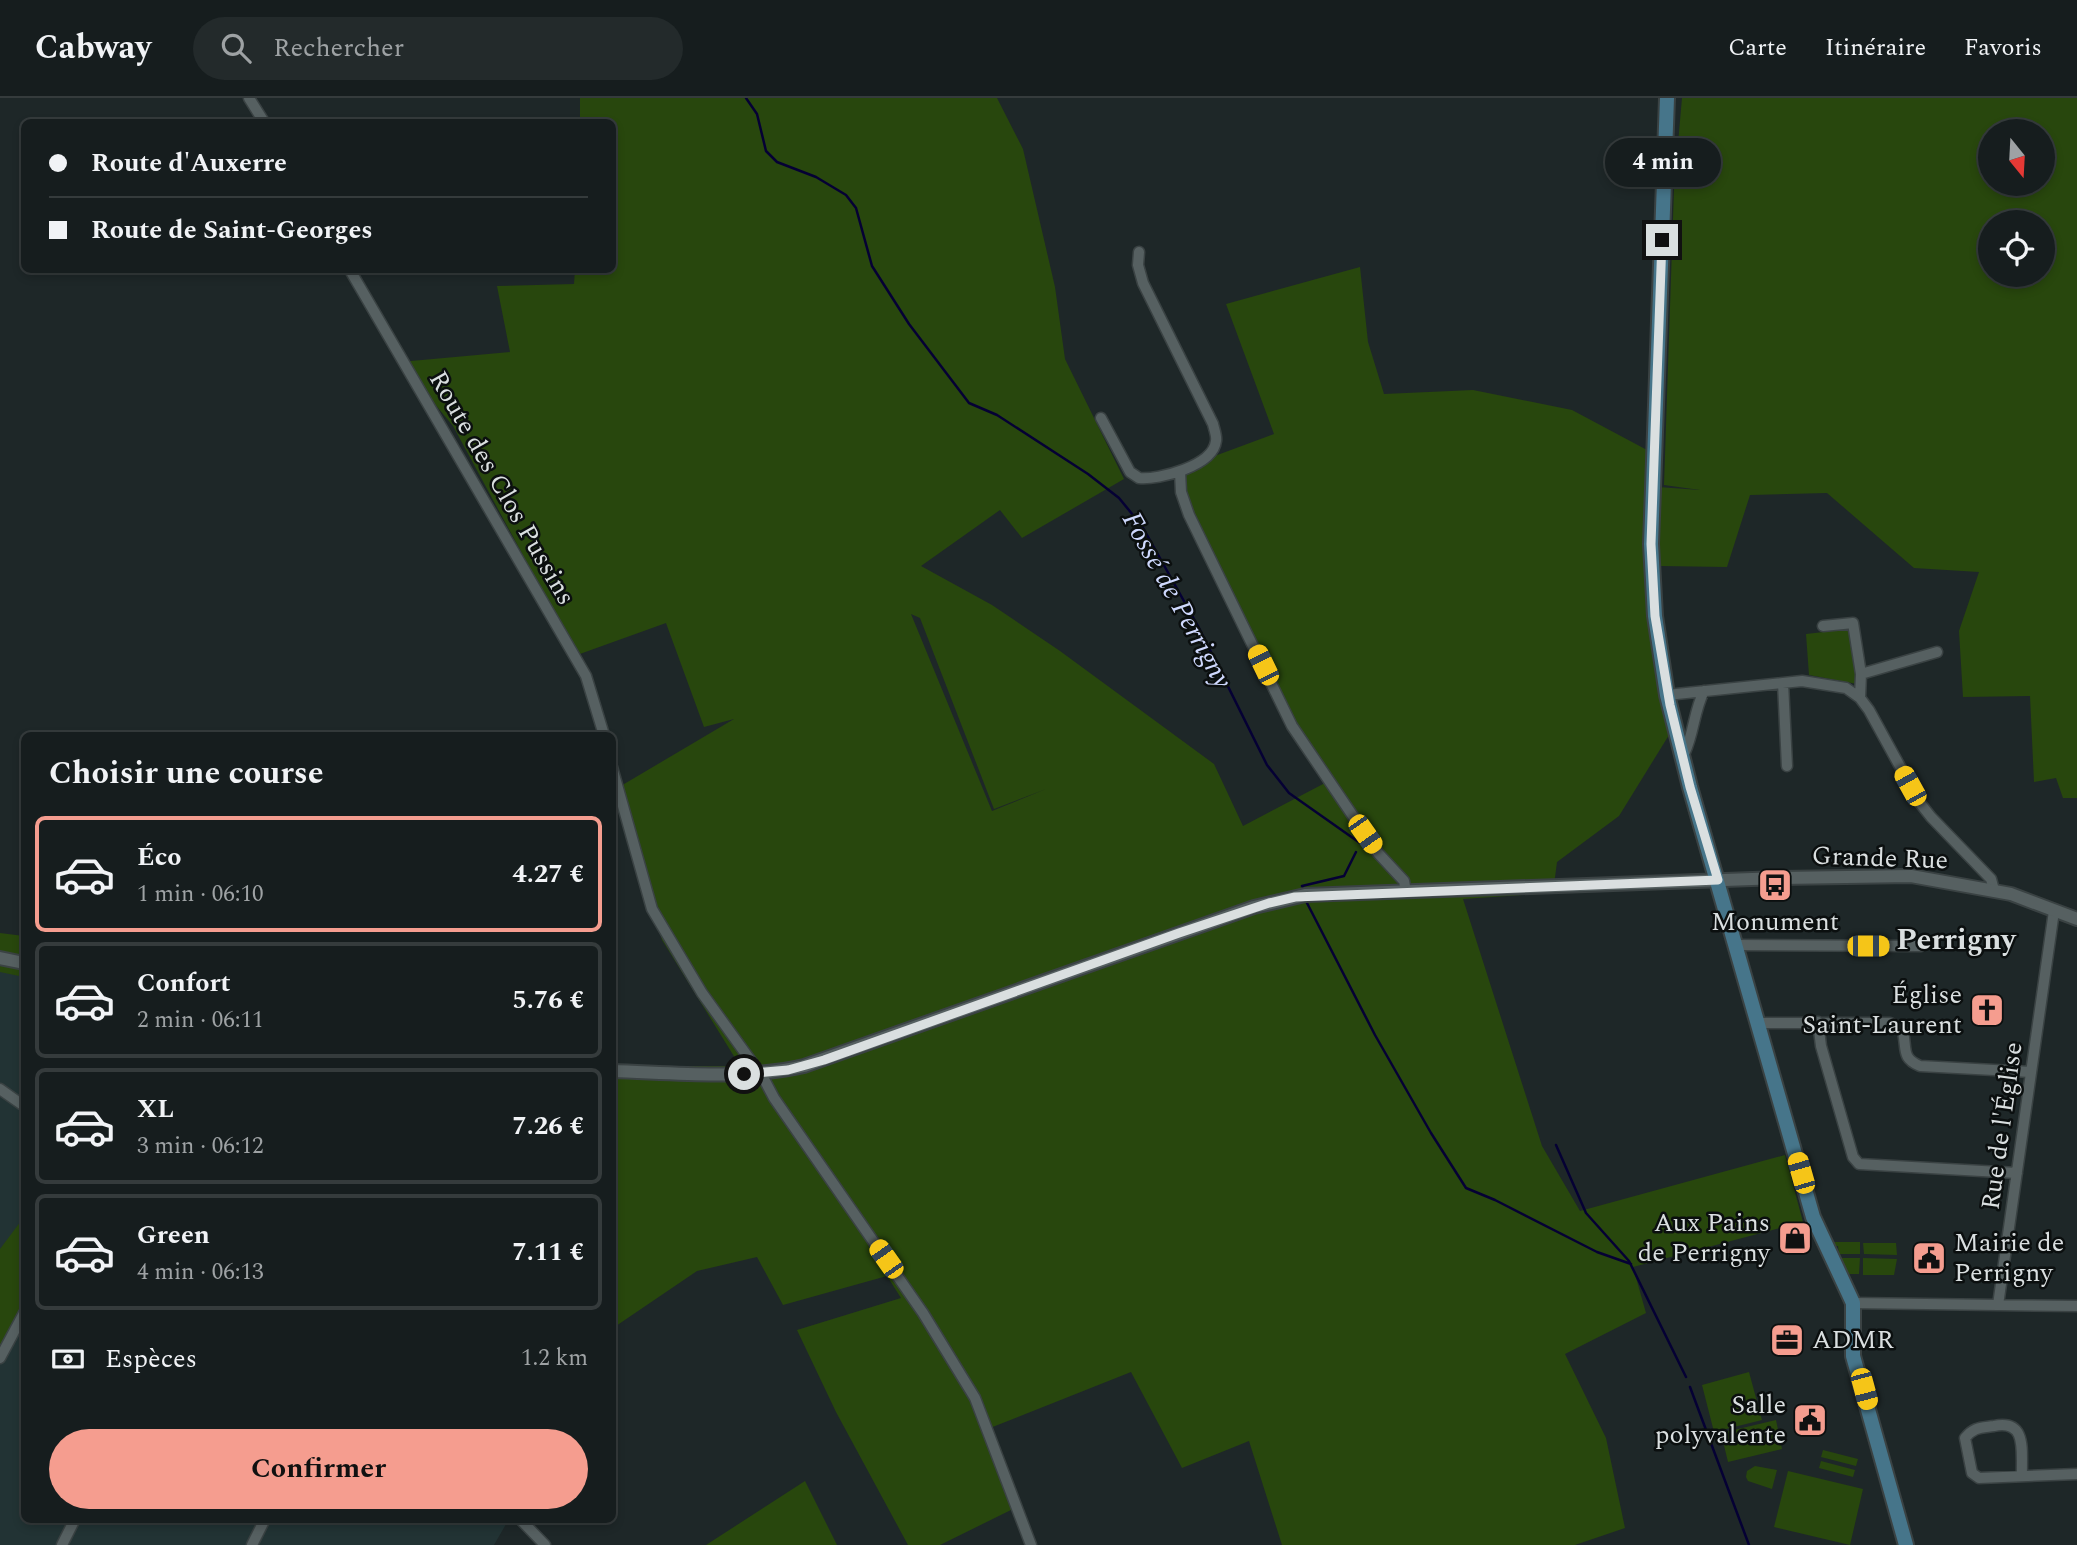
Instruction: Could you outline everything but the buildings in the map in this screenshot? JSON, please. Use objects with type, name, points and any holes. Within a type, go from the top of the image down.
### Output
[{"type":"main road","points":[[1667,98],[1651,544],[1655,616],[1667,695],[1681,753],[1814,1217],[1853,1303],[1853,1356],[1906,1545]]},
{"type":"street","points":[[249,98],[262,119]]},
{"type":"street","points":[[1101,418],[1130,472],[1139,478],[1180,472],[1194,466],[1212,450],[1216,441],[1213,424],[1143,283],[1138,265],[1139,253]]},
{"type":"street","name":"Route des Clos Pussins","points":[[352,273],[586,676],[603,732]]},
{"type":"street","points":[[1180,472],[1181,492],[1189,516],[1292,726],[1378,853],[1404,881],[1406,892]]},
{"type":"street","points":[[1823,626],[1853,623],[1861,674],[1860,698]]},
{"type":"street","points":[[1861,674],[1937,652]]},
{"type":"street","points":[[1667,695],[1802,681],[1846,688],[1860,698],[1920,803],[1991,879],[1994,890]]},
{"type":"street","points":[[1783,683],[1787,766]]},
{"type":"street","points":[[1681,753],[1685,752],[1691,739],[1696,708],[1703,691]]},
{"type":"street","points":[[616,781],[652,909],[702,993],[760,1073],[774,1098],[923,1313],[975,1398],[1031,1545]]},
{"type":"street","name":"Grande Rue","points":[[616,1071],[760,1073],[788,1070],[824,1060],[1269,903],[1305,895],[1911,876],[2011,894],[2077,919]]},
{"type":"street","name":"Rue de l'Église","points":[[1998,1306],[2054,911]]},
{"type":"street","points":[[1736,945],[1921,946]]},
{"type":"street","points":[[0,958],[21,962]]},
{"type":"street","points":[[1818,1022],[1824,1058],[1853,1157],[1859,1164],[2017,1173]]},
{"type":"street","points":[[1758,1023],[1818,1022],[1896,1026],[1903,1032],[1909,1062],[1920,1066],[2031,1072]]},
{"type":"street","points":[[0,1089],[21,1104]]},
{"type":"street","points":[[1853,1303],[2077,1306]]},
{"type":"street","points":[[0,1358],[21,1319]]},
{"type":"street","points":[[2022,1476],[2020,1434],[2014,1426],[2006,1423],[1972,1430],[1965,1438],[1972,1473],[1979,1478],[2077,1474]]},
{"type":"street","points":[[62,1545],[73,1523]]},
{"type":"street","points":[[251,1545],[263,1523]]},
{"type":"street","points":[[524,1523],[545,1545]]},
{"type":"shaded area","points":[[0,971],[21,975],[21,1523],[507,1523],[494,1545],[0,1545]]},
{"type":"green space","points":[[580,98],[997,98],[1023,149],[1055,287],[1065,359],[1124,479],[1022,538],[1000,510],[921,566],[992,605],[1060,651],[1214,764],[1243,826],[1325,783],[1186,511],[1185,467],[1274,434],[1226,304],[1360,267],[1368,342],[1384,394],[1473,390],[1572,410],[1647,450],[1645,475],[1648,481],[1657,684],[1669,735],[1619,816],[1557,862],[1553,893],[1463,899],[1542,1146],[1580,1211],[1785,1155],[1803,1222],[1633,1267],[1646,1313],[1565,1354],[1606,1438],[1625,1528],[1575,1545],[1282,1545],[1249,1441],[1182,1468],[1131,1372],[985,1430],[1013,1509],[940,1545],[908,1545],[836,1412],[797,1330],[901,1298],[887,1276],[783,1305],[757,1257],[697,1271],[616,1326],[616,1066],[740,1066],[662,940],[616,796],[616,789],[734,719],[704,727],[666,623],[577,655],[453,426],[400,362],[510,352],[497,286],[574,284],[575,273],[616,273],[616,119],[580,119]],"holes":[[[911,614],[920,618],[994,809],[1046,789],[992,811]]]},
{"type":"green space","points":[[1682,98],[2077,98],[2077,798],[2063,798],[2056,778],[2034,782],[2030,696],[1963,697],[1959,631],[1979,572],[1914,568],[1827,493],[1750,495],[1727,567],[1660,566],[1658,487],[1700,490],[1664,485],[1674,189]]},
{"type":"green space","points":[[1850,629],[1859,683],[1809,675],[1806,634]]},
{"type":"green space","points":[[0,933],[21,936],[21,976],[0,972]]},
{"type":"green space","points":[[21,1221],[21,1310],[0,1349],[0,1249]]},
{"type":"green space","points":[[1833,1242],[1860,1242],[1860,1254],[1839,1254],[1838,1246]]},
{"type":"green space","points":[[1863,1243],[1896,1243],[1897,1255],[1864,1254]]},
{"type":"green space","points":[[1840,1258],[1860,1258],[1859,1274],[1847,1274]]},
{"type":"green space","points":[[1863,1258],[1897,1259],[1894,1275],[1863,1275]]},
{"type":"green space","points":[[1749,1372],[1762,1420],[1714,1432],[1702,1385]]},
{"type":"green space","points":[[1776,1420],[1782,1449],[1728,1462],[1721,1433]]},
{"type":"green space","points":[[1823,1450],[1858,1459],[1856,1466],[1821,1457]]},
{"type":"green space","points":[[1821,1461],[1855,1470],[1853,1477],[1819,1468]]},
{"type":"green space","points":[[1755,1466],[1777,1470],[1772,1489],[1748,1481],[1747,1471]]},
{"type":"green space","points":[[1788,1471],[1863,1489],[1850,1545],[1774,1527]]},
{"type":"green space","points":[[805,1481],[837,1545],[706,1545]]},
{"type":"waterway","name":"Fossé de Perrigny","points":[[746,98],[757,114],[766,151],[777,162],[816,177],[846,195],[856,208],[872,266],[909,324],[969,403],[997,415],[1088,474],[1119,498],[1142,526],[1199,628],[1267,765],[1289,793],[1360,843]]},
{"type":"waterway","name":"Fossé de Perrigny","points":[[1303,887],[1344,876],[1356,852]]},
{"type":"waterway","name":"Fossé de Perrigny","points":[[1307,903],[1375,1035],[1466,1188],[1597,1252],[1631,1264]]},
{"type":"waterway","name":"Fossé de Perrigny","points":[[1556,1145],[1586,1213],[1629,1261],[1686,1377]]},
{"type":"waterway","name":"Fossé de Perrigny","points":[[1690,1387],[1749,1545]]},
{"type":"place","name":"Monument","points":[[1775,885]]},
{"type":"place","name":"Église Saint-Laurent","points":[[1987,1010]]},
{"type":"place","name":"Aux Pains de Perrigny","points":[[1795,1238]]},
{"type":"place","name":"Mairie de Perrigny","points":[[1929,1258]]},
{"type":"place","name":"ADMR","points":[[1787,1340]]},
{"type":"place","name":"Salle polyvalente","points":[[1810,1420]]},
{"type":"district","name":"Perrigny","points":[[1956,940]]},
{"type":"route","points":[[744,1074],[788,1070],[824,1060],[1179,933],[1295,897],[1718,880],[1690,787],[1667,695],[1655,616],[1651,544],[1652,483],[1662,240]]}]
